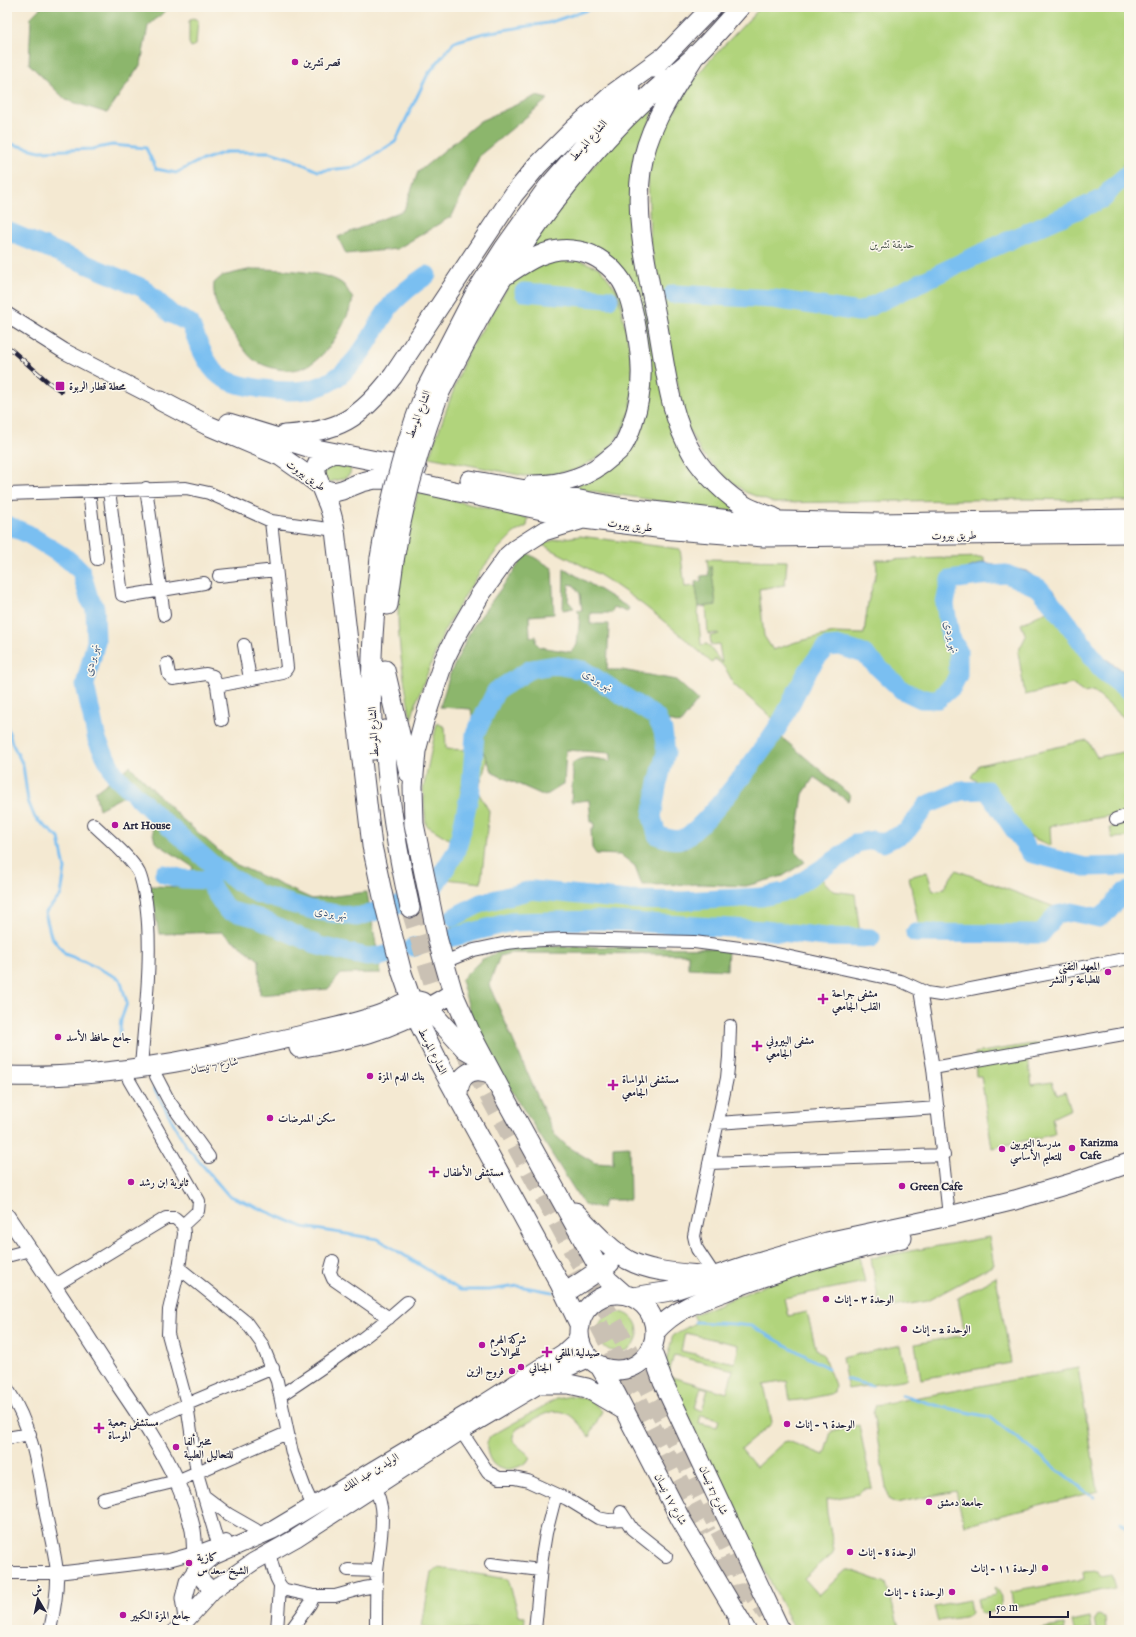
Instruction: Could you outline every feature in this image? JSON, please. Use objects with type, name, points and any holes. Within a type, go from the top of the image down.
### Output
[{"type":"main road","name":"الشارع الموسط","points":[[433,392],[455,332],[476,292],[505,247],[547,188],[587,140],[662,58],[712,7]]},
{"type":"main road","name":"الشارع الموسط","points":[[334,453],[320,459],[316,466],[315,473],[329,508],[335,530],[367,744],[388,862],[405,910],[400,860],[389,792],[385,738],[385,670],[389,509],[396,478],[409,436],[433,392],[469,335],[501,277],[534,228],[569,182],[612,133],[645,99],[696,54],[740,7]]},
{"type":"main road","points":[[696,54],[659,116],[648,144],[641,171],[640,204],[642,237],[668,385],[678,422],[693,455],[717,484],[746,506],[785,522]]},
{"type":"main road","points":[[271,436],[307,434],[328,429],[348,420],[364,409],[393,376],[514,194],[538,165],[576,127],[614,93],[662,58]]},
{"type":"main road","points":[[494,485],[545,485],[567,482],[586,475],[604,464],[621,448],[629,434],[639,405],[642,377],[640,352],[632,308],[619,277],[601,260],[595,256],[573,250],[553,250],[534,258],[501,277]]},
{"type":"main road","name":"طريق بيروت","points":[[161,401],[271,436],[334,453],[494,485],[618,507],[730,520],[785,522],[879,523],[1129,519]]},
{"type":"main road","name":"طريق بيروت","points":[[161,401],[207,425],[280,456],[321,487],[334,492],[362,482],[376,480],[403,480],[584,519],[673,530],[764,537],[1129,533]]},
{"type":"main road","points":[[584,519],[554,526],[539,533],[508,556],[480,595],[455,638],[444,660],[420,736],[414,766],[414,824],[436,936],[453,993],[489,1067],[601,1270],[615,1286],[646,1308],[653,1319],[653,1340]]},
{"type":"main road","name":"الشارع الموسط","points":[[387,560],[374,622],[367,744],[372,846],[387,912],[418,1008],[458,1099],[565,1293],[579,1330]]},
{"type":"main road","points":[[385,670],[413,786]]},
{"type":"main road","name":"شارع 7 نيسان","points":[[7,1088],[55,1088],[356,1037],[386,1028],[418,1008],[453,993]]},
{"type":"main road","points":[[418,1008],[465,1049],[489,1067]]},
{"type":"main road","points":[[458,1099],[458,1085],[460,1081],[467,1074],[489,1067]]},
{"type":"main road","name":"شارع 7 نيسان","points":[[7,1076],[142,1074]]},
{"type":"main road","points":[[1129,1163],[1047,1191],[950,1216],[827,1242],[787,1253],[671,1290],[628,1296],[607,1295],[599,1298],[586,1310],[579,1330],[582,1347],[595,1362],[612,1369],[624,1369],[640,1362],[667,1320],[682,1309],[758,1278],[787,1268],[865,1247],[1033,1208],[1129,1175]]},
{"type":"main road","points":[[561,1199],[621,1256],[637,1264],[656,1270],[715,1276]]},
{"type":"main road","points":[[565,1293],[621,1256]]},
{"type":"main road","name":"الوليد بن عبد الملك","points":[[182,1624],[184,1598],[195,1562],[204,1562],[219,1553],[273,1530],[485,1403],[570,1348],[579,1330]]},
{"type":"main road","name":"شارع 17 نيسان","points":[[653,1340],[662,1382],[780,1630]]},
{"type":"main road","name":"الوليد بن عبد الملك","points":[[182,1624],[214,1590],[268,1553],[296,1538],[373,1486],[567,1368],[595,1362]]},
{"type":"main road","name":"شارع ١٧ نيسان","points":[[595,1362],[624,1410],[681,1520],[742,1627]]},
{"type":"main road","points":[[542,1384],[569,1384],[587,1388],[624,1410]]},
{"type":"street","name":"طريق بيروت","points":[[7,315],[64,351],[161,401]]},
{"type":"street","points":[[7,494],[174,487],[209,493],[271,521],[335,530]]},
{"type":"street","points":[[146,488],[164,615]]},
{"type":"street","points":[[108,490],[122,595],[126,596],[204,583]]},
{"type":"street","points":[[89,491],[97,559]]},
{"type":"street","points":[[217,686],[283,673],[287,668],[271,521]]},
{"type":"street","points":[[219,576],[276,570]]},
{"type":"street","points":[[244,645],[250,679]]},
{"type":"street","points":[[167,664],[169,675],[173,679],[210,674],[215,678],[222,720]]},
{"type":"street","points":[[1116,819],[1129,815]]},
{"type":"street","points":[[93,824],[134,865],[143,883],[149,938],[142,1074],[199,1201],[200,1206],[198,1211],[183,1225]]},
{"type":"street","points":[[444,962],[480,949],[506,943],[525,941],[591,939],[694,942],[763,951],[901,981],[933,995],[947,995],[1129,958]]},
{"type":"street","points":[[920,990],[933,1068],[950,1216]]},
{"type":"street","points":[[715,1276],[697,1250],[694,1241],[728,1071],[730,1026]]},
{"type":"street","points":[[933,1068],[1129,1033]]},
{"type":"street","points":[[142,1074],[169,1101],[209,1157]]},
{"type":"street","points":[[717,1123],[938,1108]]},
{"type":"street","points":[[709,1163],[944,1155]]},
{"type":"street","points":[[7,1216],[144,1424],[177,1481],[190,1519],[195,1562],[203,1581],[214,1590]]},
{"type":"street","points":[[54,1286],[166,1218],[176,1218],[183,1225],[184,1234],[179,1268],[169,1310],[169,1342],[186,1404],[197,1473],[218,1544]]},
{"type":"street","points":[[7,1256],[30,1250]]},
{"type":"street","points":[[334,1261],[330,1272],[331,1277],[389,1318]]},
{"type":"street","points":[[179,1268],[246,1322],[262,1344],[273,1368],[281,1395],[287,1433],[299,1472],[313,1506]]},
{"type":"street","points":[[281,1395],[330,1362],[389,1318],[407,1302]]},
{"type":"street","points":[[144,1424],[186,1404],[273,1368]]},
{"type":"street","points":[[7,1388],[22,1414],[30,1434],[36,1457],[57,1573],[56,1599],[50,1630]]},
{"type":"street","points":[[461,1432],[488,1472],[494,1476],[528,1481],[556,1494],[598,1518],[608,1520],[623,1515],[638,1535],[666,1556]]},
{"type":"street","points":[[103,1499],[177,1481],[287,1433]]},
{"type":"street","points":[[7,1438],[30,1434]]},
{"type":"street","points":[[373,1486],[378,1495],[381,1512],[377,1571],[376,1630]]},
{"type":"street","points":[[535,1630],[540,1570],[546,1533],[556,1494]]},
{"type":"street","points":[[203,1495],[228,1514],[256,1530]]},
{"type":"street","points":[[7,1573],[57,1573],[169,1560],[195,1562],[218,1544],[295,1517]]},
{"type":"street","points":[[268,1553],[280,1586],[277,1630]]},
{"type":"street","points":[[491,1564],[540,1570]]},
{"type":"street","points":[[348,1570],[377,1571]]},
{"type":"street","points":[[280,1586],[286,1590],[314,1596],[335,1596],[377,1586]]},
{"type":"street","points":[[291,1630],[314,1596]]},
{"type":"green space","points":[[41,7],[170,7],[148,26],[141,64],[107,113],[66,100],[29,64],[31,17]]},
{"type":"green space","name":"حديقة تشرين","points":[[761,7],[1129,7],[1129,501],[1025,499],[774,503],[745,492],[721,473],[701,453],[685,422],[650,241],[648,175],[655,148],[665,127],[693,81],[709,61]]},
{"type":"green space","points":[[193,18],[198,20],[196,45],[191,47],[189,43],[189,21]]},
{"type":"green space","points":[[536,96],[548,99],[480,155],[452,216],[397,249],[346,254],[338,237],[404,210],[418,172],[480,121]]},
{"type":"green space","points":[[658,98],[634,167],[670,425],[741,513],[571,488],[604,472],[645,377],[607,258],[523,256],[606,150]]},
{"type":"green space","points":[[565,255],[600,268],[616,289],[620,303],[632,363],[633,387],[630,413],[613,445],[602,455],[576,470],[543,475],[524,476],[429,457],[466,356],[515,275]]},
{"type":"green space","points":[[252,269],[273,269],[315,274],[327,277],[338,281],[345,286],[353,299],[342,327],[330,346],[315,361],[307,366],[294,370],[287,370],[266,366],[254,360],[248,355],[222,317],[216,304],[214,283],[222,276]]},
{"type":"green space","points":[[331,463],[351,468],[350,474],[345,478],[330,482],[323,478],[325,467]]},
{"type":"green space","points":[[418,492],[528,518],[527,526],[514,533],[498,549],[482,569],[444,631],[417,700],[411,720],[404,680],[398,626],[398,598],[404,552]]},
{"type":"green space","points":[[580,536],[680,549],[685,587],[696,586],[699,607],[698,612],[701,645],[707,644],[722,663],[719,644],[711,645],[710,636],[719,634],[708,634],[706,606],[716,605],[711,566],[708,567],[707,559],[787,561],[785,585],[759,589],[764,636],[773,650],[796,642],[834,633],[864,634],[868,602],[877,571],[876,560],[984,557],[984,562],[951,575],[945,604],[950,636],[958,651],[958,675],[952,687],[938,699],[921,699],[902,690],[864,654],[864,650],[826,643],[816,645],[812,657],[778,723],[733,684],[730,676],[718,661],[715,659],[712,663],[657,616],[598,574],[541,544],[558,539]]},
{"type":"green space","points":[[527,553],[552,568],[554,614],[529,616],[530,637],[536,636],[536,643],[540,647],[571,652],[577,645],[580,614],[577,611],[582,610],[580,594],[574,585],[569,584],[568,601],[574,608],[563,610],[564,568],[629,608],[627,612],[614,607],[611,613],[590,613],[590,624],[609,624],[607,670],[622,670],[676,680],[698,700],[680,724],[656,717],[654,719],[660,734],[662,746],[661,761],[649,811],[649,823],[653,834],[664,844],[685,848],[705,830],[780,736],[850,795],[848,801],[814,777],[803,794],[795,851],[805,862],[783,876],[746,886],[703,884],[642,885],[635,866],[621,855],[596,854],[592,848],[591,829],[594,829],[594,822],[591,822],[589,800],[571,802],[573,774],[571,766],[574,762],[583,758],[611,761],[611,753],[566,750],[564,784],[545,796],[493,773],[475,734],[471,709],[440,707],[450,674],[472,628]]},
{"type":"green space","points":[[711,566],[716,605],[699,607],[695,582],[701,581],[701,576],[709,575],[708,567]]},
{"type":"green space","points":[[1051,609],[1101,674],[1129,697],[1129,722],[1093,691],[1084,693],[1072,684],[1025,695],[1018,652],[1026,636],[1021,624]]},
{"type":"green space","points":[[437,723],[445,727],[446,749],[468,750],[453,840],[426,825],[423,790]]},
{"type":"green space","points":[[1087,740],[1097,757],[1129,751],[1129,811],[1050,826],[1051,846],[1027,835],[989,789],[971,777],[979,765]]},
{"type":"green space","points":[[481,747],[487,760],[478,792],[489,811],[481,883],[446,879],[460,855],[465,839]]},
{"type":"green space","points":[[130,766],[181,818],[233,863],[312,899],[367,892],[381,973],[341,974],[328,989],[260,995],[259,960],[222,932],[159,934],[150,886],[186,887],[193,867],[155,842],[149,816],[126,795],[99,809],[95,792]]},
{"type":"green space","points":[[1129,821],[1129,837],[1112,838],[1110,828]]},
{"type":"green space","points":[[956,870],[1065,911],[1054,914],[1040,932],[920,931],[909,877],[927,872],[933,891],[943,889]]},
{"type":"green space","points":[[817,874],[833,891],[855,894],[860,935],[763,925],[599,916],[510,918],[452,931],[451,925],[481,903],[533,892],[623,902],[761,899],[792,891]]},
{"type":"green space","points":[[511,946],[728,948],[727,970],[688,968],[688,954],[510,953],[500,956],[489,985],[554,1134],[567,1146],[595,1163],[613,1164],[613,1147],[629,1146],[630,1200],[604,1200],[602,1208],[584,1205],[477,1036],[461,980],[481,960]]},
{"type":"green space","points":[[1039,1043],[1041,1054],[1028,1058],[1032,1085],[1052,1082],[1057,1095],[1065,1092],[1071,1109],[1052,1118],[1055,1134],[992,1148],[981,1076],[976,1076],[975,1053]]},
{"type":"green space","points":[[989,1237],[994,1265],[927,1301],[880,1309],[871,1258]]},
{"type":"green space","points":[[859,1257],[865,1282],[784,1298],[788,1316],[807,1312],[816,1349],[824,1356],[835,1385],[834,1393],[808,1399],[790,1401],[787,1381],[764,1385],[772,1422],[741,1449],[756,1467],[784,1442],[788,1441],[824,1455],[831,1432],[859,1425],[872,1488],[863,1489],[858,1494],[826,1500],[834,1550],[832,1554],[804,1578],[819,1595],[846,1570],[850,1570],[886,1583],[900,1630],[795,1630],[665,1374],[666,1362],[673,1335],[697,1322],[693,1315],[787,1276]],"holes":[[[685,1333],[739,1345],[735,1363],[681,1351]],[[674,1355],[733,1370],[727,1393],[668,1376]],[[701,1387],[708,1389],[702,1411],[695,1408]],[[701,1415],[719,1419],[717,1427],[699,1423]]]},
{"type":"green space","points":[[996,1277],[1011,1363],[921,1379],[915,1344],[965,1335],[958,1298]]},
{"type":"green space","points":[[622,1312],[629,1315],[635,1321],[638,1332],[637,1340],[629,1349],[622,1352],[614,1352],[607,1349],[599,1340],[598,1328],[601,1321],[610,1313]]},
{"type":"green space","points":[[900,1345],[907,1379],[848,1389],[842,1358]]},
{"type":"green space","points":[[1078,1368],[1098,1491],[964,1525],[956,1491],[896,1503],[888,1499],[873,1413],[876,1405]]},
{"type":"green space","points":[[570,1396],[588,1400],[602,1411],[589,1437],[572,1417],[564,1412],[556,1411],[548,1413],[517,1429],[514,1434],[513,1438],[516,1444],[530,1457],[527,1462],[510,1469],[499,1468],[495,1465],[488,1454],[487,1449],[487,1442],[491,1436],[556,1399]]},
{"type":"green space","points":[[440,1568],[508,1579],[519,1615],[525,1617],[524,1630],[454,1630],[422,1627],[431,1572]]},
{"type":"green space","points":[[1098,1571],[1100,1576],[1111,1574],[1115,1588],[1013,1607],[1011,1592],[1084,1579],[1083,1572]]},
{"type":"green space","points":[[995,1587],[1000,1594],[1001,1609],[984,1614],[980,1612],[977,1599],[996,1595]]},
{"type":"green space","points":[[969,1600],[971,1612],[969,1616],[938,1621],[934,1607]]},
{"type":"green space","points":[[1098,1615],[1105,1617],[1106,1630],[1097,1630],[1095,1620]]},
{"type":"green space","points":[[1090,1617],[1092,1630],[1074,1630],[1072,1621]]},
{"type":"green space","points":[[1064,1625],[1065,1630],[1034,1630]]},
{"type":"water","points":[[1129,163],[1129,180],[1123,172],[1123,164]]},
{"type":"water","points":[[984,562],[1026,571],[1054,591],[1096,652],[1129,675],[1129,691],[1103,671],[1061,614],[1039,588],[1006,574],[951,580],[945,604],[951,575]]},
{"type":"waterway","points":[[7,143],[40,151],[92,149],[112,145],[146,148],[156,169],[176,173],[197,162],[226,152],[270,152],[292,159],[318,171],[355,167],[395,142],[428,74],[454,42],[484,33],[548,23],[596,7]]},
{"type":"waterway","points":[[673,294],[774,299],[859,312],[992,248],[1104,198],[1112,188],[1129,173]]},
{"type":"waterway","points":[[7,231],[143,288],[171,314],[190,323],[208,363],[219,375],[229,381],[243,386],[280,391],[310,389],[334,379],[345,371],[366,345],[392,304],[409,288],[427,275]]},
{"type":"waterway","points":[[524,292],[609,299]]},
{"type":"waterway","name":"نهر بردى","points":[[7,525],[28,534],[66,558],[81,571],[89,598],[95,608],[96,641],[85,685],[97,740],[115,775],[158,817],[215,867],[258,894],[312,910],[357,917],[428,896],[457,850],[471,788],[475,734],[496,691],[531,669],[555,665],[583,670],[656,717],[663,731],[666,752],[657,787],[652,817],[657,835],[675,840],[691,834],[718,805],[749,767],[781,722],[807,673],[819,655],[827,647],[840,646],[864,654],[902,690],[921,699],[938,699],[952,687],[958,675],[958,651],[950,636],[945,604],[950,580],[1006,574],[1039,588],[1061,614],[1103,671],[1129,691]]},
{"type":"waterway","points":[[7,726],[12,743],[23,765],[28,801],[35,818],[59,838],[65,869],[61,895],[45,913],[51,936],[65,954],[120,979],[127,1003],[121,1020],[119,1040]]},
{"type":"waterway","points":[[454,917],[481,903],[532,890],[628,900],[683,901],[762,897],[788,891],[847,852],[856,843],[873,840],[883,843],[906,832],[927,805],[961,791],[987,790],[1030,853],[1085,867],[1129,866]]},
{"type":"waterway","points":[[164,874],[183,879],[207,880],[227,910],[258,918],[319,946],[367,957],[382,956],[395,952]]},
{"type":"waterway","points":[[915,933],[1041,934],[1056,915],[1072,912],[1099,918],[1109,910],[1123,893],[1129,891]]},
{"type":"waterway","points":[[446,939],[511,922],[597,920],[764,930],[825,937],[871,938]]},
{"type":"waterway","points":[[154,1088],[186,1146],[228,1195],[303,1227],[378,1239],[460,1290],[489,1290],[518,1286],[553,1292]]},
{"type":"waterway","points":[[695,1322],[751,1326],[828,1368]]},
{"type":"waterway","points":[[846,1379],[872,1386]]},
{"type":"waterway","points":[[902,1395],[942,1407],[990,1417],[1093,1497]]},
{"type":"waterway","points":[[1121,1522],[1129,1529]]},
{"type":"tunnel","points":[[410,908],[434,986],[456,1035],[573,1251],[626,1344],[748,1587],[767,1614]]},
{"type":"tunnel","points":[[572,1273],[707,1533]]},
{"type":"tunnel","points":[[720,1559],[731,1582],[739,1615]]},
{"type":"railway","points":[[7,346],[48,382],[61,391]]},
{"type":"place","name":"قصر تشرين","points":[[295,62]]},
{"type":"place","name":"محطة قطار الربوة","points":[[60,386]]},
{"type":"place","name":"Art House","points":[[115,825]]},
{"type":"place","name":"المعهد التقني للطباعة و النشر","points":[[1108,972]]},
{"type":"place","name":"مشفى جراحة القلب الجامعي","points":[[823,999]]},
{"type":"place","name":"جامع حافظ الأسد","points":[[58,1037]]},
{"type":"place","name":"مشفى البيروني الجامعي","points":[[757,1046]]},
{"type":"place","name":"بنك الدم المزة","points":[[370,1076]]},
{"type":"place","name":"مستشفى المواساة الجامعي","points":[[613,1085]]},
{"type":"place","name":"سكن الممرضات","points":[[270,1118]]},
{"type":"place","name":"Karizma Cafe","points":[[1072,1148]]},
{"type":"place","name":"مدرسة النيربين للتعليم الأساسي","points":[[1002,1149]]},
{"type":"place","name":"مستشفى الأطفال","points":[[434,1172]]},
{"type":"place","name":"ثانوية ابن رشد","points":[[131,1182]]},
{"type":"place","name":"Green Cafe","points":[[902,1186]]},
{"type":"place","name":"الوحدة ٣ - إناث","points":[[826,1299]]},
{"type":"place","name":"الوحدة 2 - إناث","points":[[904,1329]]},
{"type":"place","name":"شركة الهرم للحوالات","points":[[482,1345]]},
{"type":"place","name":"صيدلية الملقي","points":[[547,1352]]},
{"type":"place","name":"الجناني","points":[[521,1367]]},
{"type":"place","name":"فروج الزين","points":[[512,1371]]},
{"type":"place","name":"الوحدة ٦ - إناث","points":[[787,1424]]},
{"type":"place","name":"مستشفى جمعية الموساة","points":[[99,1428]]},
{"type":"place","name":"مخبر ألفا للتحاليل الطبية","points":[[176,1447]]},
{"type":"place","name":"جامعة دمشق","points":[[929,1502]]},
{"type":"place","name":"الوحدة 8 - إناث","points":[[850,1552]]},
{"type":"place","name":"كازية الشيخ سعد س","points":[[189,1563]]},
{"type":"place","name":"الوحدة ١١ - إناث","points":[[1045,1568]]},
{"type":"place","name":"الوحدة ٤ - إناث","points":[[952,1592]]},
{"type":"place","name":"جامع المزة الكبير","points":[[123,1615]]}]
